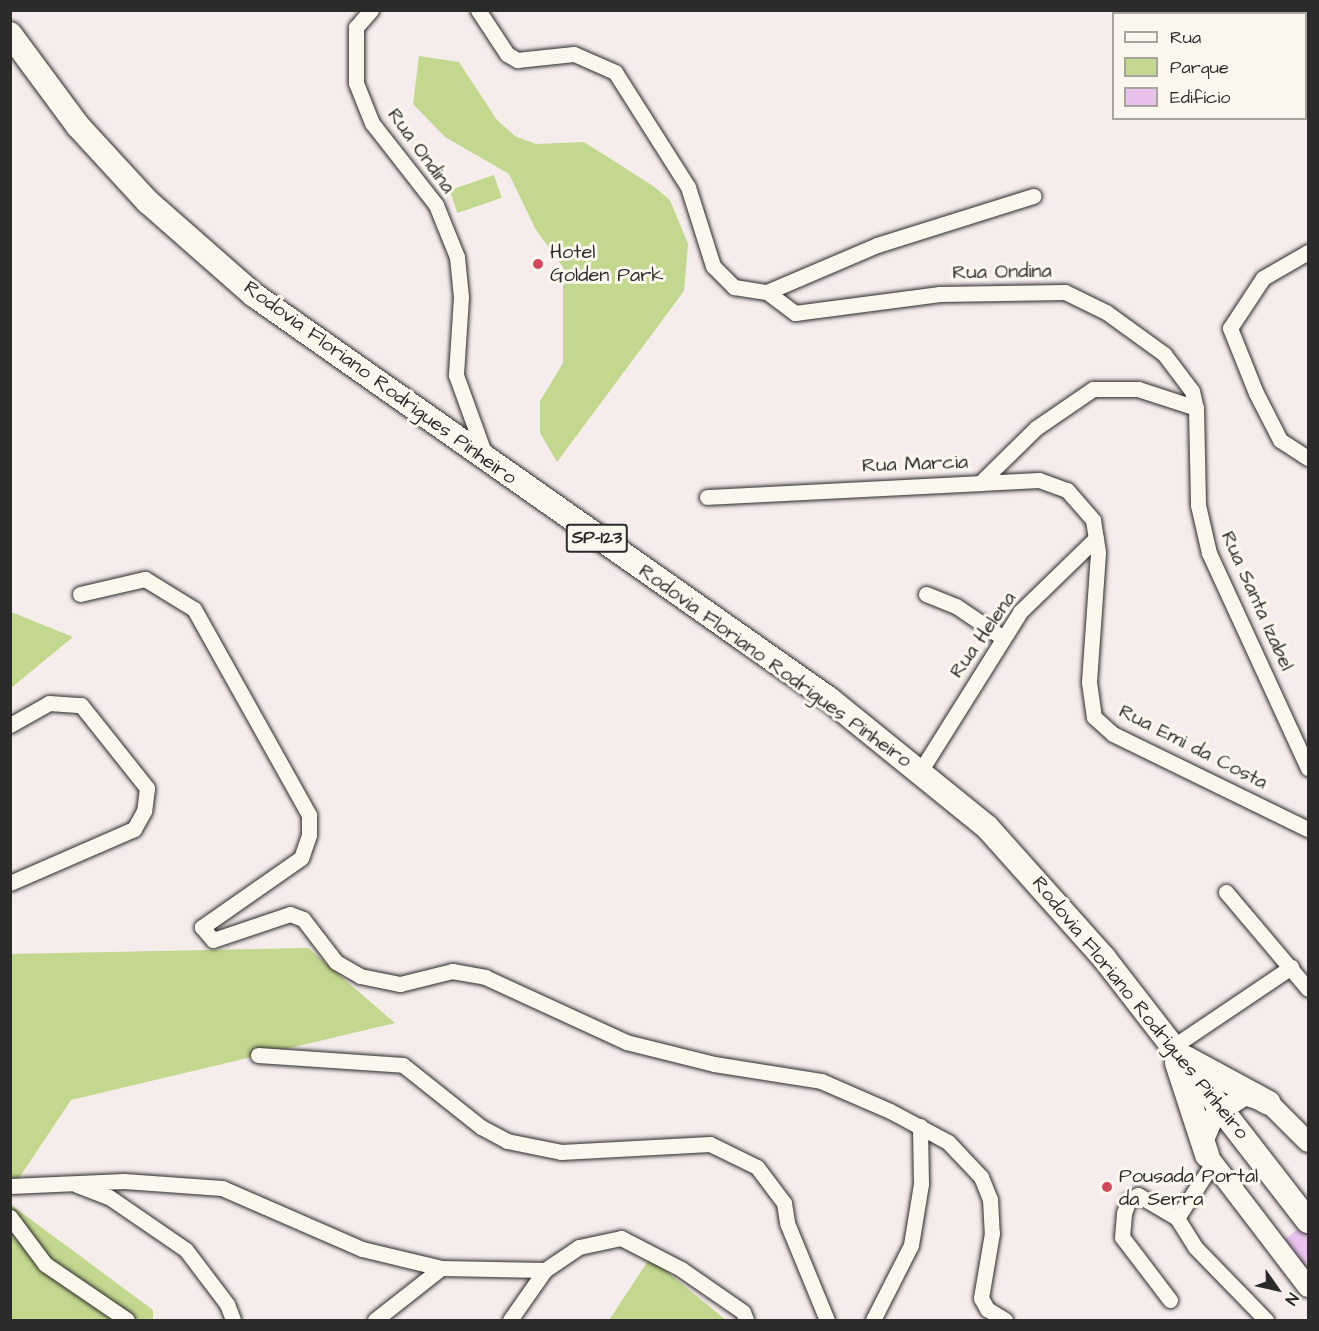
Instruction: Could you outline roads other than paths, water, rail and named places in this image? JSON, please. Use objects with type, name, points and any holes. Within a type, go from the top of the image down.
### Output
[{"type":"main road","name":"Rodovia Floriano Rodrigues Pinheiro","points":[[10,34],[78,126],[178,231],[254,296],[829,699],[921,770],[987,827],[1035,877],[1104,958],[1172,1050],[1301,1204],[1308,1221]]},
{"type":"main road","points":[[1172,1050],[1269,1103]]},
{"type":"main road","points":[[1172,1050],[1210,1159]]},
{"type":"street","name":"Rua Ondina","points":[[371,10],[356,27],[356,82],[372,123],[436,205],[457,257],[461,297],[456,375],[486,460]]},
{"type":"street","name":"Rua Ondina","points":[[478,10],[507,54],[517,60],[574,54],[615,72],[688,187],[713,266],[722,279],[754,293],[767,292],[795,313],[940,294],[1065,292],[1106,312],[1164,354],[1192,391],[1196,408]]},
{"type":"street","points":[[767,292],[877,245],[1033,196]]},
{"type":"street","points":[[1308,252],[1263,278],[1230,328],[1256,393],[1280,440],[1308,458]]},
{"type":"street","name":"Rua Marcia","points":[[706,497],[980,483],[1036,428],[1093,389],[1138,389],[1196,408]]},
{"type":"street","name":"Rua Santa Izabel","points":[[1196,408],[1198,505],[1209,553],[1308,768]]},
{"type":"street","name":"Rua Emi da Costa","points":[[980,483],[1039,480],[1067,490],[1093,520],[1096,537],[1089,682],[1095,717],[1113,734],[1308,829]]},
{"type":"street","name":"Rua Helena","points":[[921,770],[1020,612],[1096,537]]},
{"type":"street","points":[[80,594],[145,579],[194,609],[309,815],[309,835],[301,858],[277,879],[202,927],[213,940],[290,914],[303,919],[336,963],[360,976],[400,984],[452,971],[485,977],[626,1042],[714,1064],[821,1081],[920,1126],[948,1142],[986,1188],[992,1233],[981,1299],[987,1309],[1005,1320]]},
{"type":"street","points":[[926,594],[956,606],[1003,638]]},
{"type":"street","points":[[10,725],[50,703],[81,705],[147,788],[144,811],[134,829],[10,883]]},
{"type":"street","points":[[1226,892],[1292,967],[1308,989]]},
{"type":"street","points":[[1172,1050],[1292,967]]},
{"type":"street","points":[[258,1055],[403,1065],[481,1127],[507,1141],[561,1152],[710,1143],[757,1167],[784,1203],[787,1223],[827,1320]]},
{"type":"street","points":[[1308,1142],[1269,1103],[1245,1095],[1223,1109],[1206,1127],[1210,1159],[1308,1287]]},
{"type":"street","points":[[873,1320],[910,1245],[921,1184],[920,1126]]},
{"type":"street","points":[[1176,1218],[1210,1159]]},
{"type":"street","points":[[69,1182],[109,1197],[186,1250],[227,1304],[233,1320]]},
{"type":"street","points":[[10,1186],[69,1182],[222,1188],[362,1249],[441,1268],[545,1270]]},
{"type":"street","points":[[1170,1300],[1122,1237],[1124,1213],[1130,1200],[1138,1195],[1176,1218],[1195,1247],[1266,1320]]},
{"type":"street","points":[[10,1217],[45,1264],[127,1320]]},
{"type":"street","points":[[510,1320],[545,1270],[579,1247],[621,1238],[681,1269],[743,1312],[746,1320]]},
{"type":"street","points":[[375,1320],[441,1268]]},
{"type":"place","name":"Hotel Golden Park","points":[[538,264]]},
{"type":"place","name":"Pousada Portal da Serra","points":[[1107,1187]]}]
